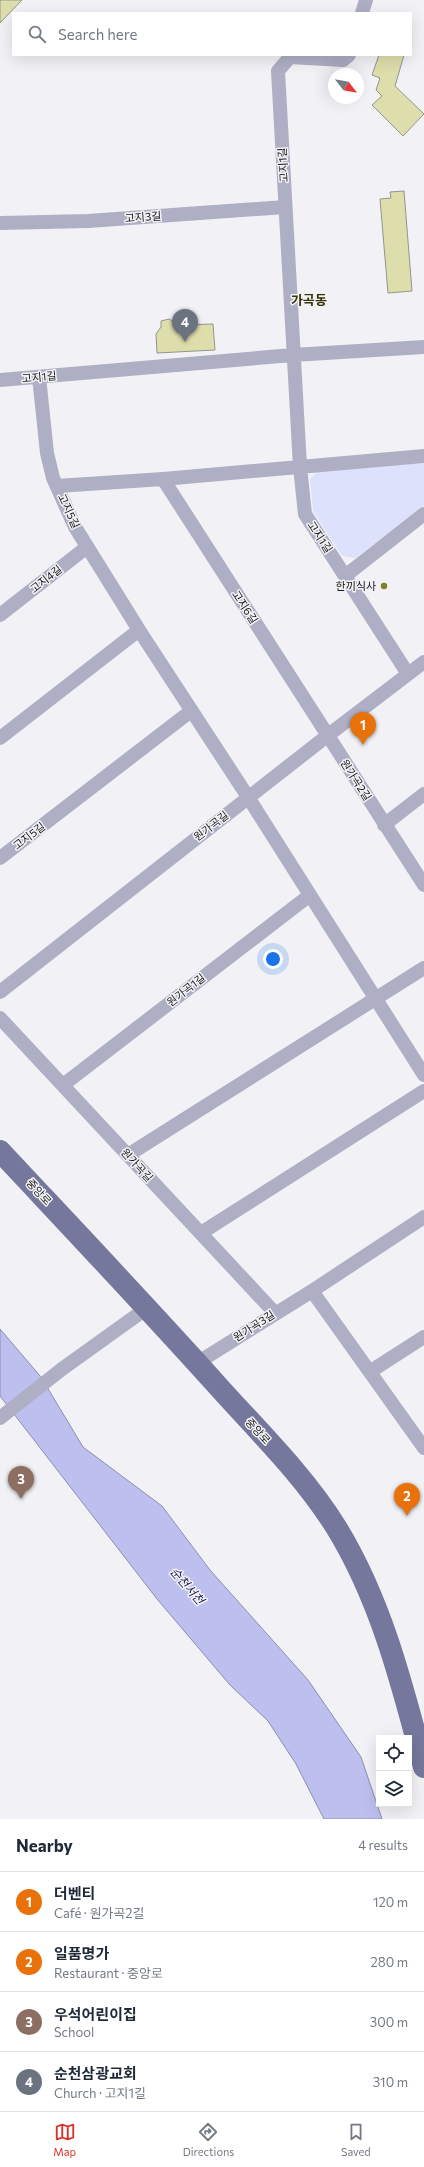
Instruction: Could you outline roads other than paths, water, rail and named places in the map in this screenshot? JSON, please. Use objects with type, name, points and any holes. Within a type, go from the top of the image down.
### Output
[{"type":"main road","name":"중앙로","points":[[0,1151],[147,1308],[298,1475],[336,1527],[369,1589],[392,1650],[424,1767]]},
{"type":"street","points":[[362,12],[366,0]]},
{"type":"street","name":"고지1길","points":[[348,56],[343,60],[290,57],[278,70],[293,355],[304,514],[408,674]]},
{"type":"street","name":"고지3길","points":[[0,223],[88,221],[285,207]]},
{"type":"street","name":"고지1길","points":[[0,380],[293,355],[424,347]]},
{"type":"street","name":"고지5길","points":[[39,377],[47,453],[57,486],[75,527],[139,630],[248,797]]},
{"type":"street","points":[[57,486],[163,479],[424,456]]},
{"type":"street","name":"고지6길","points":[[163,479],[327,736]]},
{"type":"street","points":[[345,576],[424,514]]},
{"type":"street","name":"고지4길","points":[[2,610],[87,547]]},
{"type":"street","points":[[0,738],[139,630]]},
{"type":"street","name":"원가곡길","points":[[0,992],[248,797],[424,662]]},
{"type":"street","name":"고지5길","points":[[0,858],[191,711]]},
{"type":"street","name":"원가곡2길","points":[[327,736],[424,885]]},
{"type":"street","points":[[384,825],[424,794]]},
{"type":"street","points":[[248,797],[424,1075]]},
{"type":"street","name":"원가곡1길","points":[[63,1085],[310,895]]},
{"type":"street","points":[[128,1155],[424,968]]},
{"type":"street","name":"원가곡길","points":[[0,1018],[275,1313]]},
{"type":"street","points":[[200,1233],[424,1091]]},
{"type":"street","name":"원가곡3길","points":[[197,1363],[312,1291],[424,1217]]},
{"type":"street","points":[[312,1291],[371,1371],[424,1448]]},
{"type":"street","points":[[0,1418],[62,1369],[147,1308]]},
{"type":"street","points":[[371,1371],[424,1338]]},
{"type":"water","name":"순천서천","points":[[0,1329],[41,1377],[83,1447],[162,1506],[210,1570],[308,1680],[361,1757],[376,1801],[376,1807],[378,1807],[382,1819],[324,1819],[296,1764],[268,1721],[230,1685],[157,1599],[0,1396]]},
{"type":"place","name":"순천삼광교회","points":[[185,342]]},
{"type":"place","name":"한끼식사","points":[[384,586]]},
{"type":"place","name":"더벤티","points":[[363,745]]},
{"type":"place","name":"우석어린이집","points":[[21,1499]]},
{"type":"place","name":"일품명가","points":[[407,1516]]},
{"type":"district","name":"가곡동","points":[[309,300]]}]
